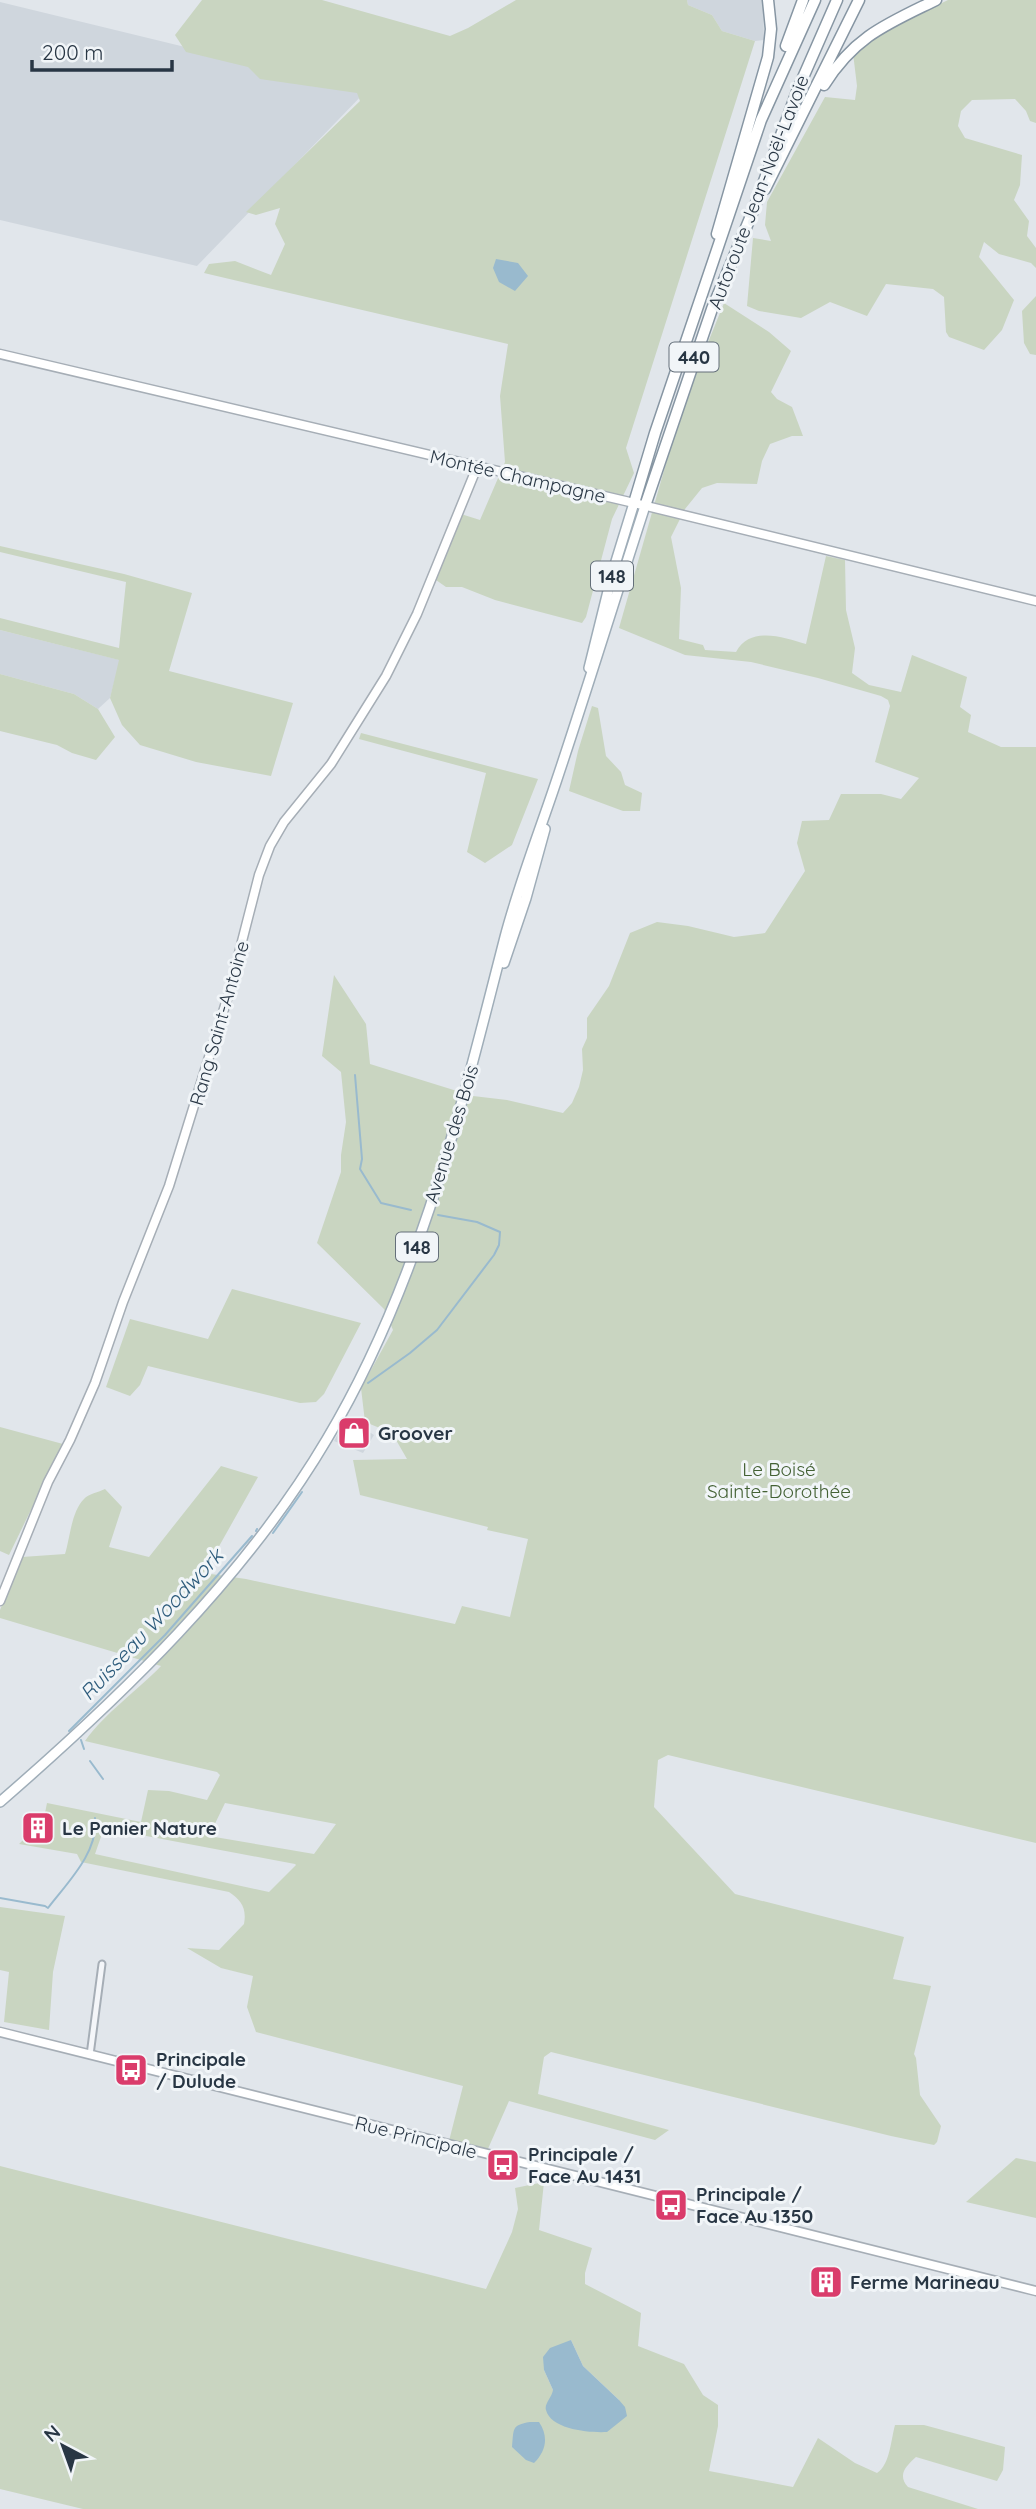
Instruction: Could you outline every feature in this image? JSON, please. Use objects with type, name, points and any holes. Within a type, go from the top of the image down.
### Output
[{"type":"highway","points":[[699,302],[768,57],[771,29],[768,0]]},
{"type":"highway","points":[[766,106],[803,0]]},
{"type":"highway","name":"Autoroute Jean-Noël-Lavoie","points":[[639,505],[699,302],[766,106],[815,0]]},
{"type":"highway","name":"Autoroute Jean-Noël-Lavoie","points":[[639,505],[695,354],[753,211],[797,89],[837,0]]},
{"type":"highway","points":[[753,211],[859,0]]},
{"type":"highway","points":[[799,123],[835,67],[851,49],[875,31],[936,0]]},
{"type":"main road","name":"Avenue des Bois","points":[[0,1802],[114,1700],[219,1586],[273,1520],[326,1442],[381,1337],[415,1252],[493,990],[524,905],[556,783],[584,693],[596,636],[639,505]]},
{"type":"street","name":"Montée Champagne","points":[[0,354],[1036,601]]},
{"type":"street","name":"Rang Saint-Antoine","points":[[0,1601],[48,1482],[95,1383],[123,1302],[169,1186],[228,996],[259,876],[270,846],[284,822],[331,764],[386,676],[417,614],[477,467]]},
{"type":"street","points":[[90,2055],[102,1964]]},
{"type":"street","name":"Rue Principale","points":[[0,2032],[1036,2291]]},
{"type":"shaded area","points":[[687,0],[763,0],[764,40],[755,41],[722,31],[712,15],[688,5]]},
{"type":"shaded area","points":[[0,2],[366,91],[197,266],[0,220]]},
{"type":"shaded area","points":[[0,630],[120,660],[110,698],[98,709],[74,694],[0,674]]},
{"type":"shaded area","points":[[347,1418],[374,1435],[363,1453],[334,1441]]},
{"type":"green space","points":[[202,0],[322,0],[450,36],[516,0],[687,0],[688,5],[712,15],[722,31],[755,41],[626,448],[634,473],[612,519],[586,617],[582,623],[495,600],[462,587],[446,587],[436,580],[461,514],[480,520],[505,462],[500,396],[508,344],[204,273],[209,264],[235,261],[271,275],[285,244],[275,224],[280,208],[256,215],[246,212],[360,101],[357,93],[260,79],[248,67],[186,52],[175,35]]},
{"type":"green space","points":[[948,0],[1036,0],[1036,123],[1030,121],[1026,111],[1015,99],[972,100],[961,111],[958,126],[965,138],[1022,155],[1020,185],[1014,200],[1029,221],[1027,236],[1036,248],[1036,268],[1031,263],[999,254],[984,242],[979,257],[1014,300],[1002,330],[984,350],[949,337],[946,332],[944,297],[933,289],[886,284],[867,316],[830,302],[801,318],[759,311],[747,306],[753,238],[771,241],[765,225],[767,202],[825,97],[855,100],[857,86],[853,53],[878,34]]},
{"type":"green space","points":[[1036,296],[1036,355],[1030,354],[1024,343],[1022,311]]},
{"type":"green space","name":"Le Boisé Sainte-Dorothée","points":[[724,303],[769,332],[791,351],[771,392],[777,399],[792,407],[803,436],[792,436],[770,444],[762,461],[757,484],[717,483],[702,488],[685,509],[671,537],[681,588],[679,639],[703,645],[705,650],[736,652],[742,644],[759,636],[778,637],[806,644],[826,556],[845,560],[846,610],[855,648],[852,673],[869,685],[901,692],[912,655],[967,677],[960,707],[971,715],[968,732],[1001,747],[1036,747],[1036,1843],[668,1755],[658,1760],[654,1807],[735,1894],[904,1937],[893,1979],[931,1986],[914,2054],[920,2095],[941,2126],[934,2145],[551,2052],[544,2057],[538,2094],[669,2130],[655,2140],[509,2101],[487,2151],[449,2141],[463,2086],[256,2032],[247,2007],[253,1976],[221,1968],[187,1948],[219,1950],[244,1924],[245,1913],[242,1905],[229,1892],[81,1862],[77,1854],[19,1844],[24,1839],[39,1838],[50,1824],[44,1818],[47,1803],[141,1822],[148,1790],[169,1791],[207,1800],[220,1775],[217,1772],[85,1741],[102,1721],[161,1666],[0,1618],[0,1610],[22,1557],[65,1554],[76,1511],[91,1494],[105,1489],[122,1507],[109,1547],[149,1557],[221,1466],[258,1477],[204,1573],[246,1579],[455,1624],[462,1606],[510,1617],[528,1539],[360,1495],[353,1460],[407,1459],[392,1433],[365,1422],[361,1388],[393,1330],[384,1309],[317,1243],[341,1172],[346,1122],[341,1072],[322,1056],[334,975],[366,1024],[370,1064],[473,1096],[507,1100],[563,1113],[572,1103],[579,1087],[583,1070],[582,1049],[587,1038],[587,1018],[609,986],[630,933],[657,922],[734,937],[765,933],[805,871],[797,843],[802,821],[829,820],[841,794],[881,794],[901,799],[919,778],[875,762],[890,706],[888,700],[881,696],[751,662],[685,655],[619,628],[683,404]],"holes":[[[225,1803],[336,1824],[314,1854],[209,1836]],[[104,1828],[295,1864],[296,1865],[269,1892],[95,1854]]]},
{"type":"green space","points":[[0,546],[124,574],[192,593],[169,671],[293,703],[271,776],[196,762],[140,745],[122,725],[110,698],[119,660],[0,630],[0,618],[119,648],[126,582],[0,552]]},
{"type":"green space","points":[[0,674],[74,694],[98,709],[115,737],[96,760],[57,745],[0,731]]},
{"type":"green space","points":[[592,706],[598,708],[606,756],[621,772],[625,785],[642,793],[640,811],[623,811],[569,791]]},
{"type":"green space","points":[[361,733],[538,779],[512,845],[485,863],[467,852],[486,773],[359,739]]},
{"type":"green space","points":[[232,1289],[361,1323],[324,1394],[316,1402],[300,1403],[148,1366],[140,1385],[130,1396],[106,1387],[130,1319],[208,1339]]},
{"type":"green space","points":[[0,1427],[63,1444],[9,1555],[0,1551]]},
{"type":"green space","points":[[0,1907],[65,1916],[53,1972],[49,2030],[4,2022],[9,1972],[0,1970]]},
{"type":"green space","points":[[1016,2158],[1036,2162],[1036,2218],[966,2202]]},
{"type":"green space","points":[[0,2166],[486,2289],[512,2232],[518,2209],[515,2188],[544,2182],[539,2230],[592,2248],[585,2284],[641,2313],[638,2346],[684,2364],[703,2395],[718,2405],[718,2426],[709,2471],[793,2487],[818,2438],[855,2463],[877,2473],[885,2464],[895,2425],[924,2425],[1005,2447],[1003,2470],[997,2481],[916,2457],[904,2471],[903,2479],[908,2487],[978,2509],[83,2509],[0,2489]],"holes":[[[571,2340],[583,2366],[619,2400],[553,2394],[544,2370]]]},
{"type":"water","points":[[496,259],[518,263],[528,276],[515,291],[499,282],[493,268]]},
{"type":"water","points":[[571,2340],[583,2366],[625,2407],[627,2416],[607,2432],[582,2431],[563,2426],[549,2417],[546,2410],[553,2390],[544,2370],[543,2357],[550,2348]]},
{"type":"water","points":[[539,2422],[545,2438],[541,2454],[534,2463],[526,2460],[512,2447],[516,2426]]},
{"type":"waterway","name":"Ruisseau Woodwork","points":[[355,1075],[362,1159],[360,1169],[381,1203],[411,1210]]},
{"type":"waterway","name":"Ruisseau Woodwork","points":[[368,1383],[437,1330],[499,1245],[500,1232],[477,1222],[438,1215]]},
{"type":"waterway","name":"Ruisseau Woodwork","points":[[273,1533],[302,1492]]},
{"type":"waterway","name":"Ruisseau Woodwork","points":[[69,1731],[165,1635],[252,1536]]},
{"type":"waterway","name":"Ruisseau Woodwork","points":[[81,1740],[84,1749]]},
{"type":"waterway","name":"Ruisseau Woodwork","points":[[90,1761],[103,1779]]},
{"type":"waterway","name":"Ruisseau Woodwork","points":[[0,1898],[48,1908],[87,1855],[95,1831],[95,1818]]},
{"type":"place","name":"Groover","points":[[354,1433]]},
{"type":"place","name":"Le Panier Nature","points":[[38,1828]]},
{"type":"place","name":"Principale / Dulude","points":[[131,2070]]},
{"type":"place","name":"Principale / Face Au 1431","points":[[503,2165]]},
{"type":"place","name":"Principale / Face Au 1350","points":[[671,2205]]},
{"type":"place","name":"Ferme Marineau","points":[[826,2282]]}]
